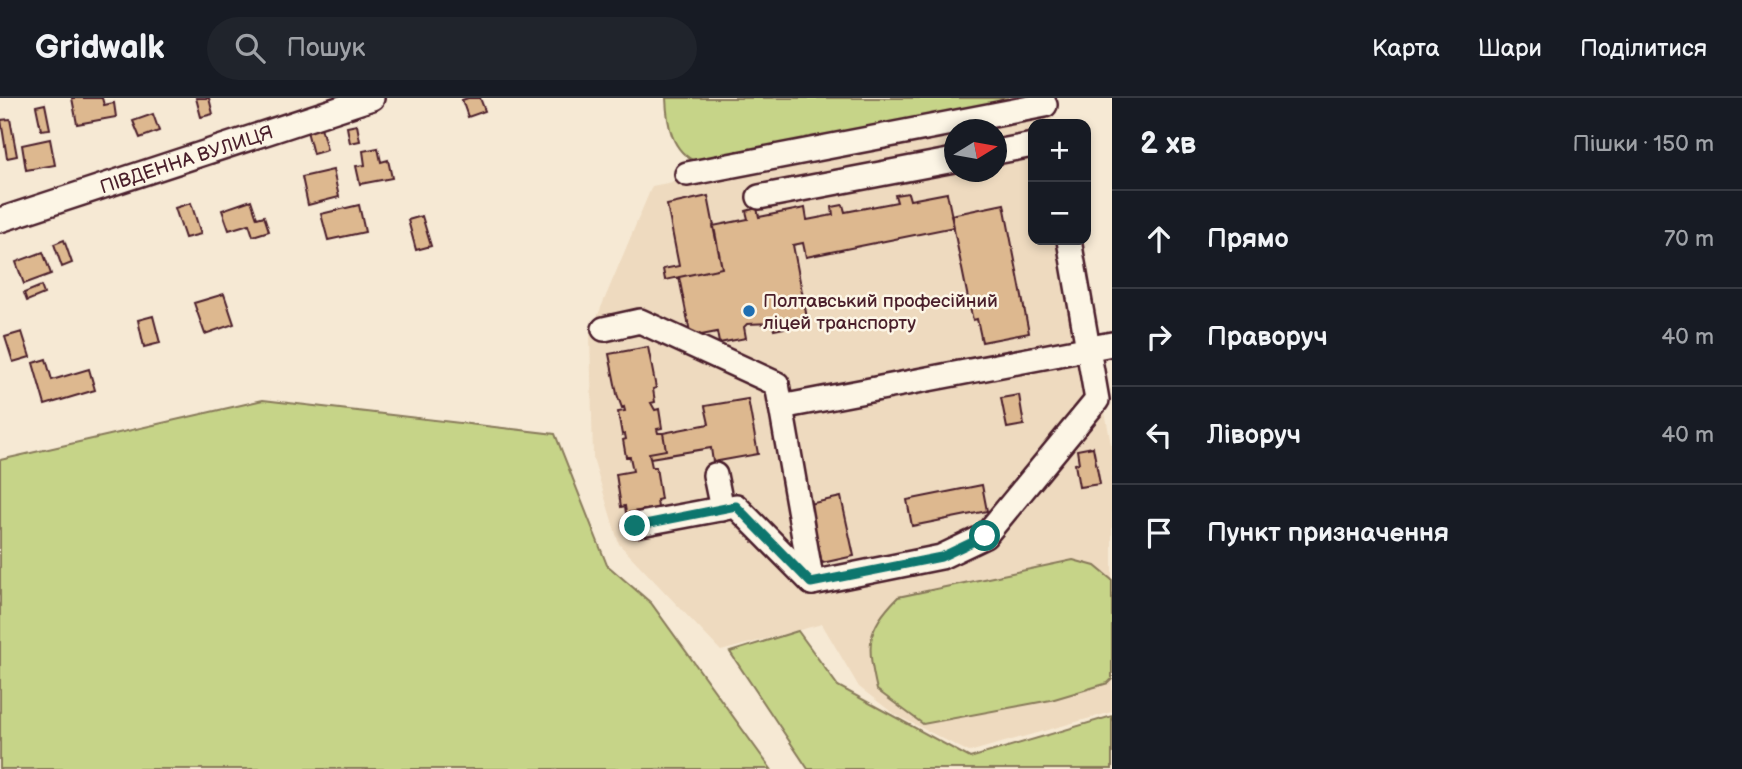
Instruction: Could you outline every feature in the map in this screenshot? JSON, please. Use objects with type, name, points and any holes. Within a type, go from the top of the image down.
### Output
[{"type":"street","name":"ПІВДЕННА ВУЛИЦЯ","points":[[0,220],[372,98]]},
{"type":"street","points":[[687,174],[1045,109]]},
{"type":"street","points":[[1007,150],[1028,146]]},
{"type":"street","points":[[759,197],[944,162]]},
{"type":"street","points":[[811,583],[941,557],[985,536],[1097,400],[1101,346],[1071,245]]},
{"type":"street","points":[[604,329],[639,321],[777,384],[811,583]]},
{"type":"street","points":[[781,407],[1101,346]]},
{"type":"street","points":[[715,475],[722,509]]},
{"type":"street","points":[[635,526],[736,506],[811,583]]},
{"type":"shaded area","points":[[1051,109],[1052,119],[1028,119],[1028,245],[1075,245],[1112,450],[1112,712],[969,752],[894,714],[859,687],[822,624],[721,651],[619,544],[593,458],[590,334],[652,186],[944,130],[944,182],[1007,182],[1007,119],[999,119]]},
{"type":"green space","points":[[666,98],[1008,98],[953,116],[697,162],[681,151],[672,136]]},
{"type":"green space","points":[[263,400],[555,434],[607,565],[651,603],[771,769],[0,769],[0,460]]},
{"type":"green space","points":[[1073,560],[1095,566],[1112,580],[1112,679],[1108,683],[1051,700],[923,724],[877,690],[871,661],[871,639],[879,620],[898,597]]},
{"type":"green space","points":[[798,631],[838,686],[970,758],[1112,716],[1112,769],[808,769],[730,652]]},
{"type":"building","points":[[72,98],[102,98],[104,105],[114,103],[116,117],[77,124]]},
{"type":"building","points":[[196,98],[209,98],[213,114],[201,117]]},
{"type":"building","points":[[480,98],[485,111],[468,117],[462,100]]},
{"type":"building","points":[[45,104],[50,129],[41,130],[36,106]]},
{"type":"building","points":[[153,114],[159,131],[140,138],[133,121]]},
{"type":"building","points":[[10,119],[17,156],[7,158],[1,120]]},
{"type":"building","points":[[357,125],[360,141],[350,143],[347,127]]},
{"type":"building","points":[[321,127],[327,150],[313,154],[307,131]]},
{"type":"building","points":[[50,139],[55,165],[26,170],[22,145]]},
{"type":"building","points":[[378,148],[381,162],[388,160],[392,178],[360,184],[356,166],[365,165],[363,151]]},
{"type":"building","points":[[333,170],[339,197],[308,205],[302,177]]},
{"type":"building","points":[[908,193],[910,200],[947,193],[954,227],[806,257],[803,243],[793,245],[808,323],[774,330],[772,323],[747,324],[744,327],[746,338],[719,343],[717,332],[691,337],[679,277],[722,268],[713,226],[748,219],[746,211],[757,208],[759,217],[805,208],[807,220],[833,215],[832,207],[843,205],[845,212],[897,202],[895,195]]},
{"type":"building","points":[[708,196],[722,268],[665,280],[663,269],[679,266],[667,205]]},
{"type":"building","points":[[251,200],[257,218],[264,216],[269,231],[253,236],[249,224],[229,230],[222,210]]},
{"type":"building","points":[[191,203],[201,234],[185,238],[175,208]]},
{"type":"building","points":[[1004,204],[1029,333],[982,342],[977,319],[973,320],[970,308],[951,215]]},
{"type":"building","points":[[359,205],[365,232],[328,240],[321,214]]},
{"type":"building","points":[[422,216],[431,246],[416,250],[408,220]]},
{"type":"building","points":[[64,240],[72,263],[62,267],[54,244]]},
{"type":"building","points":[[43,252],[51,274],[24,284],[16,262]]},
{"type":"building","points":[[41,286],[44,294],[27,301],[24,293]]},
{"type":"building","points":[[224,294],[234,324],[205,334],[194,303]]},
{"type":"building","points":[[153,316],[160,343],[144,347],[138,320]]},
{"type":"building","points":[[22,332],[30,357],[13,362],[5,337]]},
{"type":"building","points":[[648,347],[656,388],[653,389],[655,402],[651,403],[655,410],[659,409],[662,428],[657,429],[658,433],[663,433],[666,450],[649,453],[652,467],[656,467],[661,499],[657,500],[658,508],[626,513],[625,506],[621,507],[616,474],[633,471],[630,457],[626,457],[623,440],[626,439],[625,434],[622,435],[618,412],[625,411],[617,394],[609,354]]},
{"type":"building","points":[[46,359],[52,380],[89,369],[95,390],[45,405],[33,363]]},
{"type":"building","points":[[1019,395],[1024,425],[1007,428],[1001,398]]},
{"type":"building","points":[[748,399],[758,454],[713,462],[711,448],[650,458],[649,453],[666,450],[663,433],[709,424],[705,406]]},
{"type":"building","points":[[1093,447],[1100,484],[1079,487],[1075,464],[1079,463],[1077,450]]},
{"type":"building","points":[[982,485],[987,511],[912,526],[907,500]]},
{"type":"building","points":[[841,497],[854,556],[822,563],[809,504]]},
{"type":"place","name":"Полтавський професійний ліцей транспорту","points":[[749,311]]},
{"type":"route","points":[[635,526],[736,506],[811,583],[941,557],[985,536]]}]
